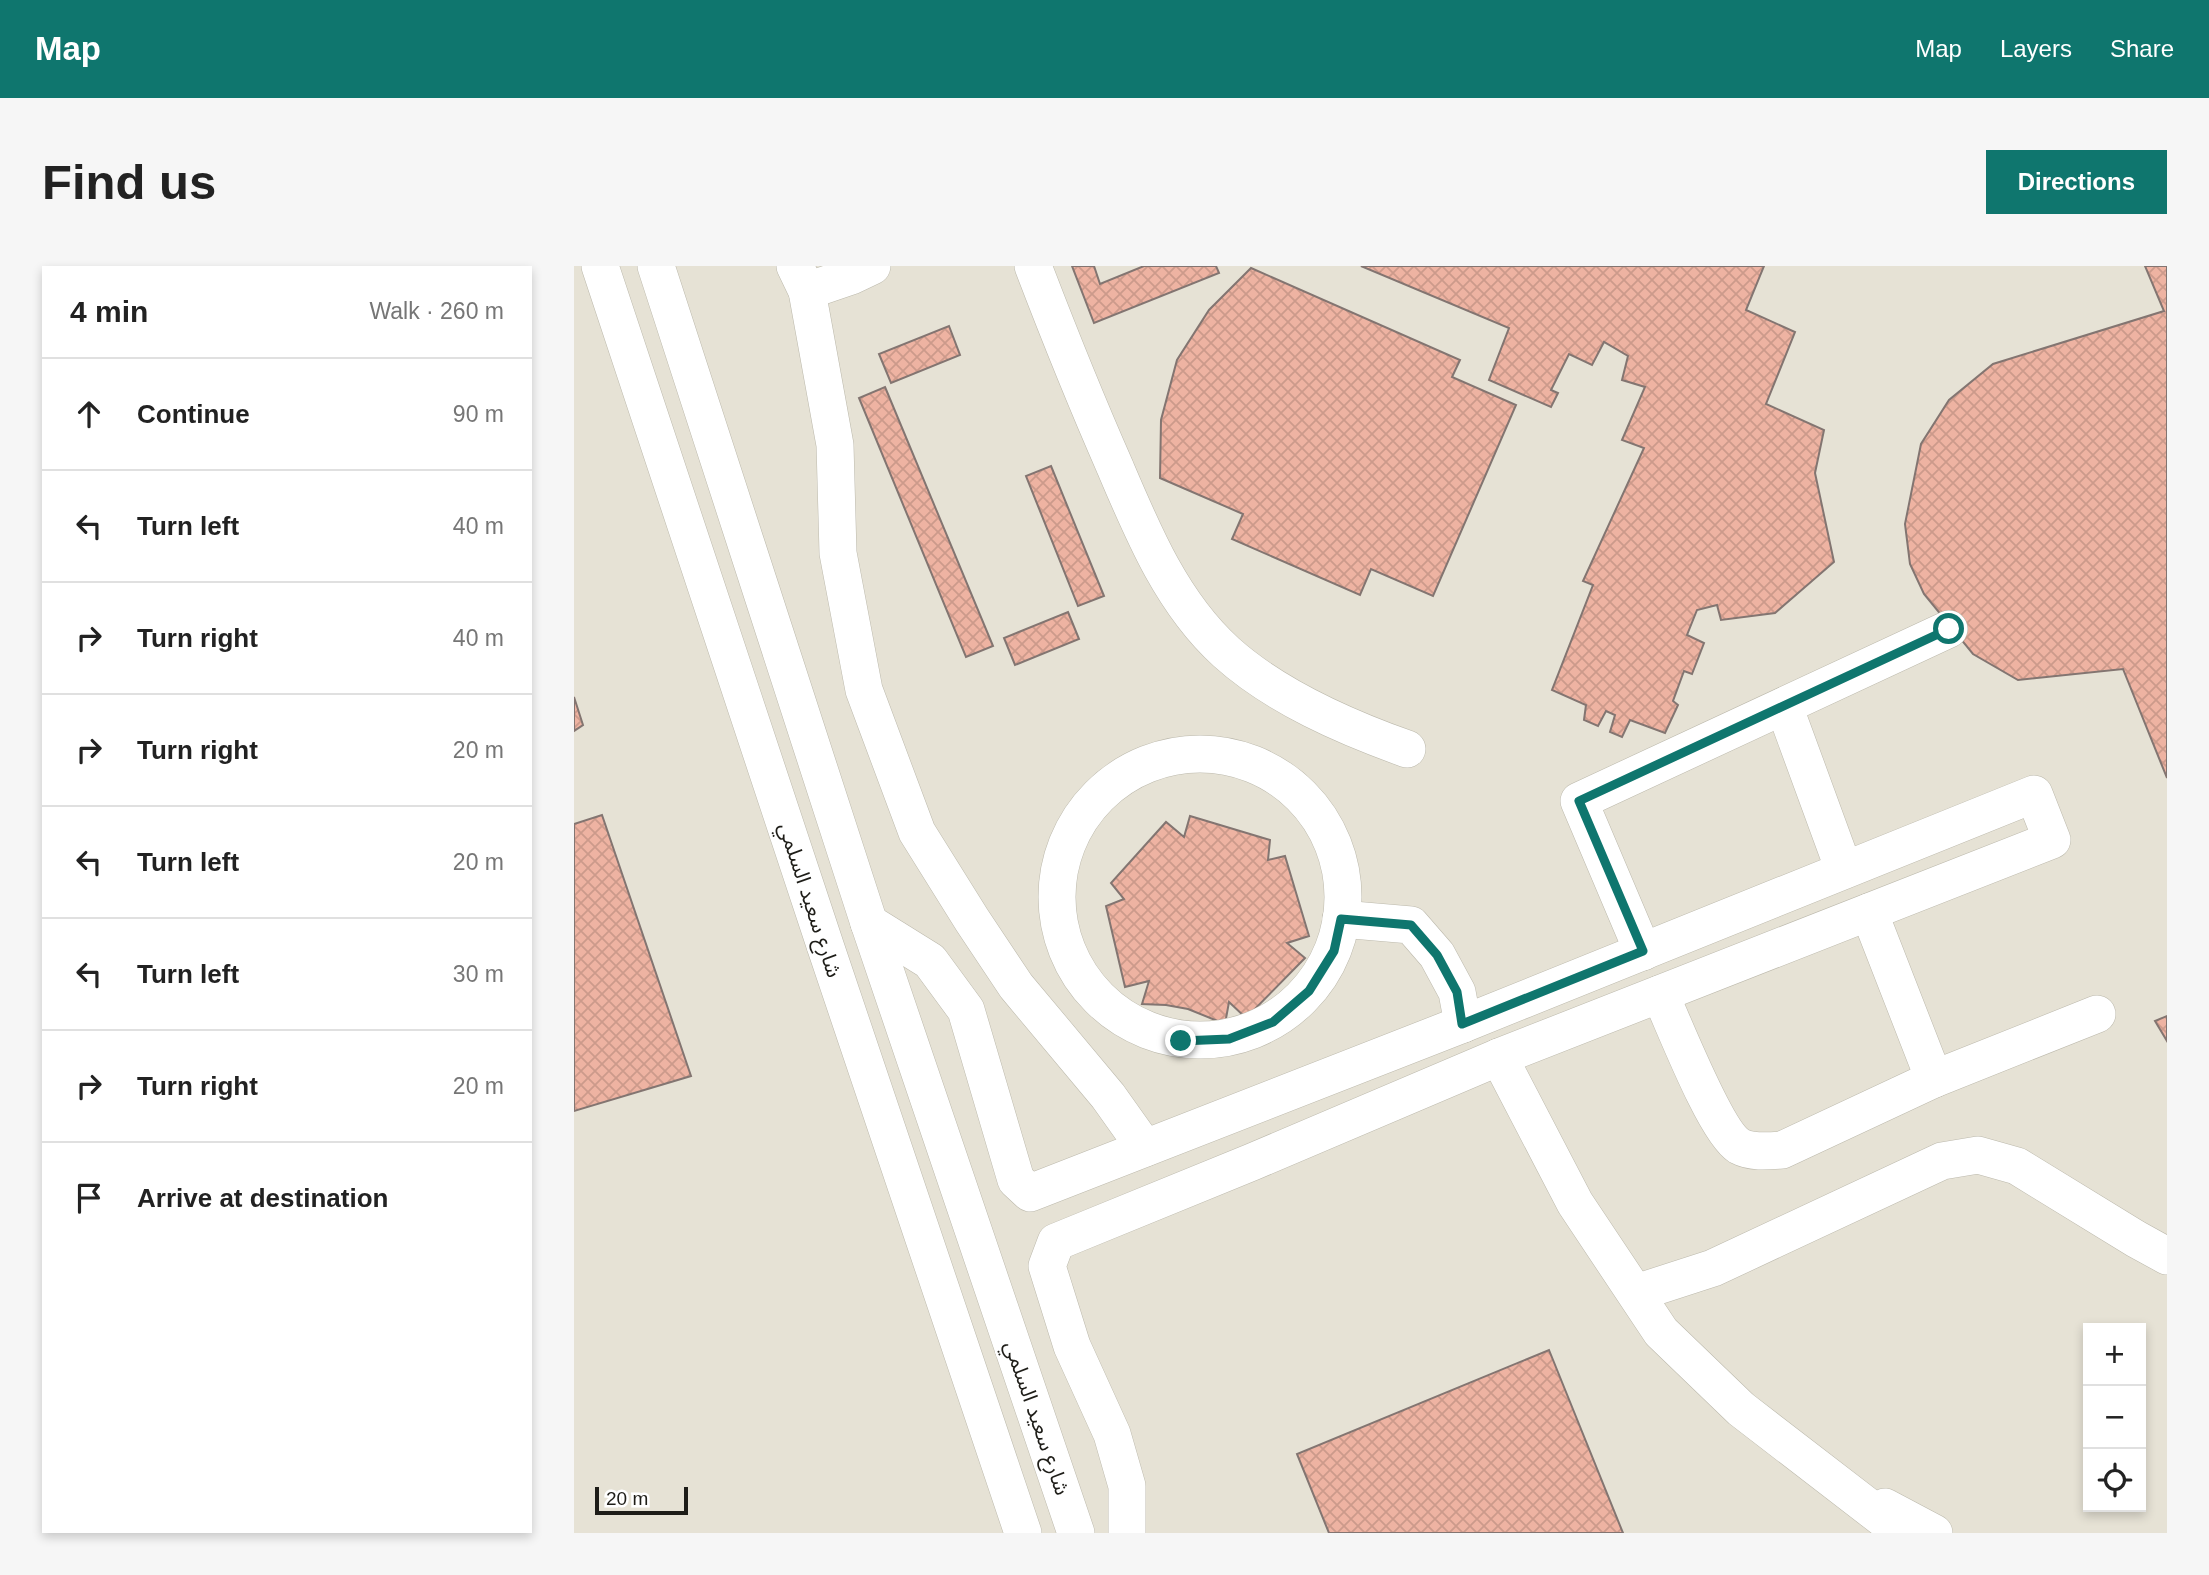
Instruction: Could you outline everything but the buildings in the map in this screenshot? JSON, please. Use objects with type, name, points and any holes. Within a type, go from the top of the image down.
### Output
[{"type":"street","name":"شارع سعيد السلمي","points":[[600,266],[1023,1533]]},
{"type":"street","name":"شارع سعيد السلمي","points":[[656,266],[869,923],[1076,1533]]},
{"type":"street","points":[[872,266],[851,276],[801,278],[835,445],[838,554],[864,690],[917,832],[1016,986],[1108,1096],[1145,1148]]},
{"type":"street","points":[[1033,266],[1079,385],[1137,518],[1158,562],[1192,614],[1226,652],[1276,688],[1353,730],[1407,748]]},
{"type":"street","points":[[1643,951],[1579,801],[1949,629]]},
{"type":"street","points":[[1784,706],[1844,870]]},
{"type":"street","points":[[1196,753],[1243,759],[1285,780],[1318,814],[1339,857],[1344,904],[1341,919],[1334,951],[1309,991],[1273,1022],[1229,1039],[1181,1041],[1136,1027],[1098,999],[1070,961],[1057,915],[1059,867],[1077,823],[1108,786],[1118,780],[1149,762],[1196,753]]},
{"type":"street","points":[[869,923],[930,961],[966,1010],[1016,1180],[1030,1193],[1462,1024],[2034,794],[2053,840],[1499,1057],[1056,1242],[1046,1265],[1072,1346],[1112,1434],[1127,1486],[1127,1533]]},
{"type":"street","points":[[1869,912],[1934,1079]]},
{"type":"street","points":[[1341,919],[1411,925],[1437,955],[1457,992],[1462,1024]]},
{"type":"street","points":[[1660,994],[1721,1125],[1739,1146],[1764,1152],[1782,1150],[1934,1079],[2097,1014]]},
{"type":"street","points":[[1499,1057],[1575,1202],[1661,1332],[1741,1409],[1902,1533]]},
{"type":"street","points":[[1636,1293],[1713,1268],[1942,1161],[1978,1155],[2017,1166],[2167,1256]]},
{"type":"street","points":[[1835,1481],[1934,1533]]},
{"type":"route","points":[[1181,1041],[1229,1039],[1273,1022],[1309,991],[1334,951],[1341,919],[1411,925],[1437,955],[1457,992],[1462,1024],[1643,951],[1579,801],[1949,629]]}]
